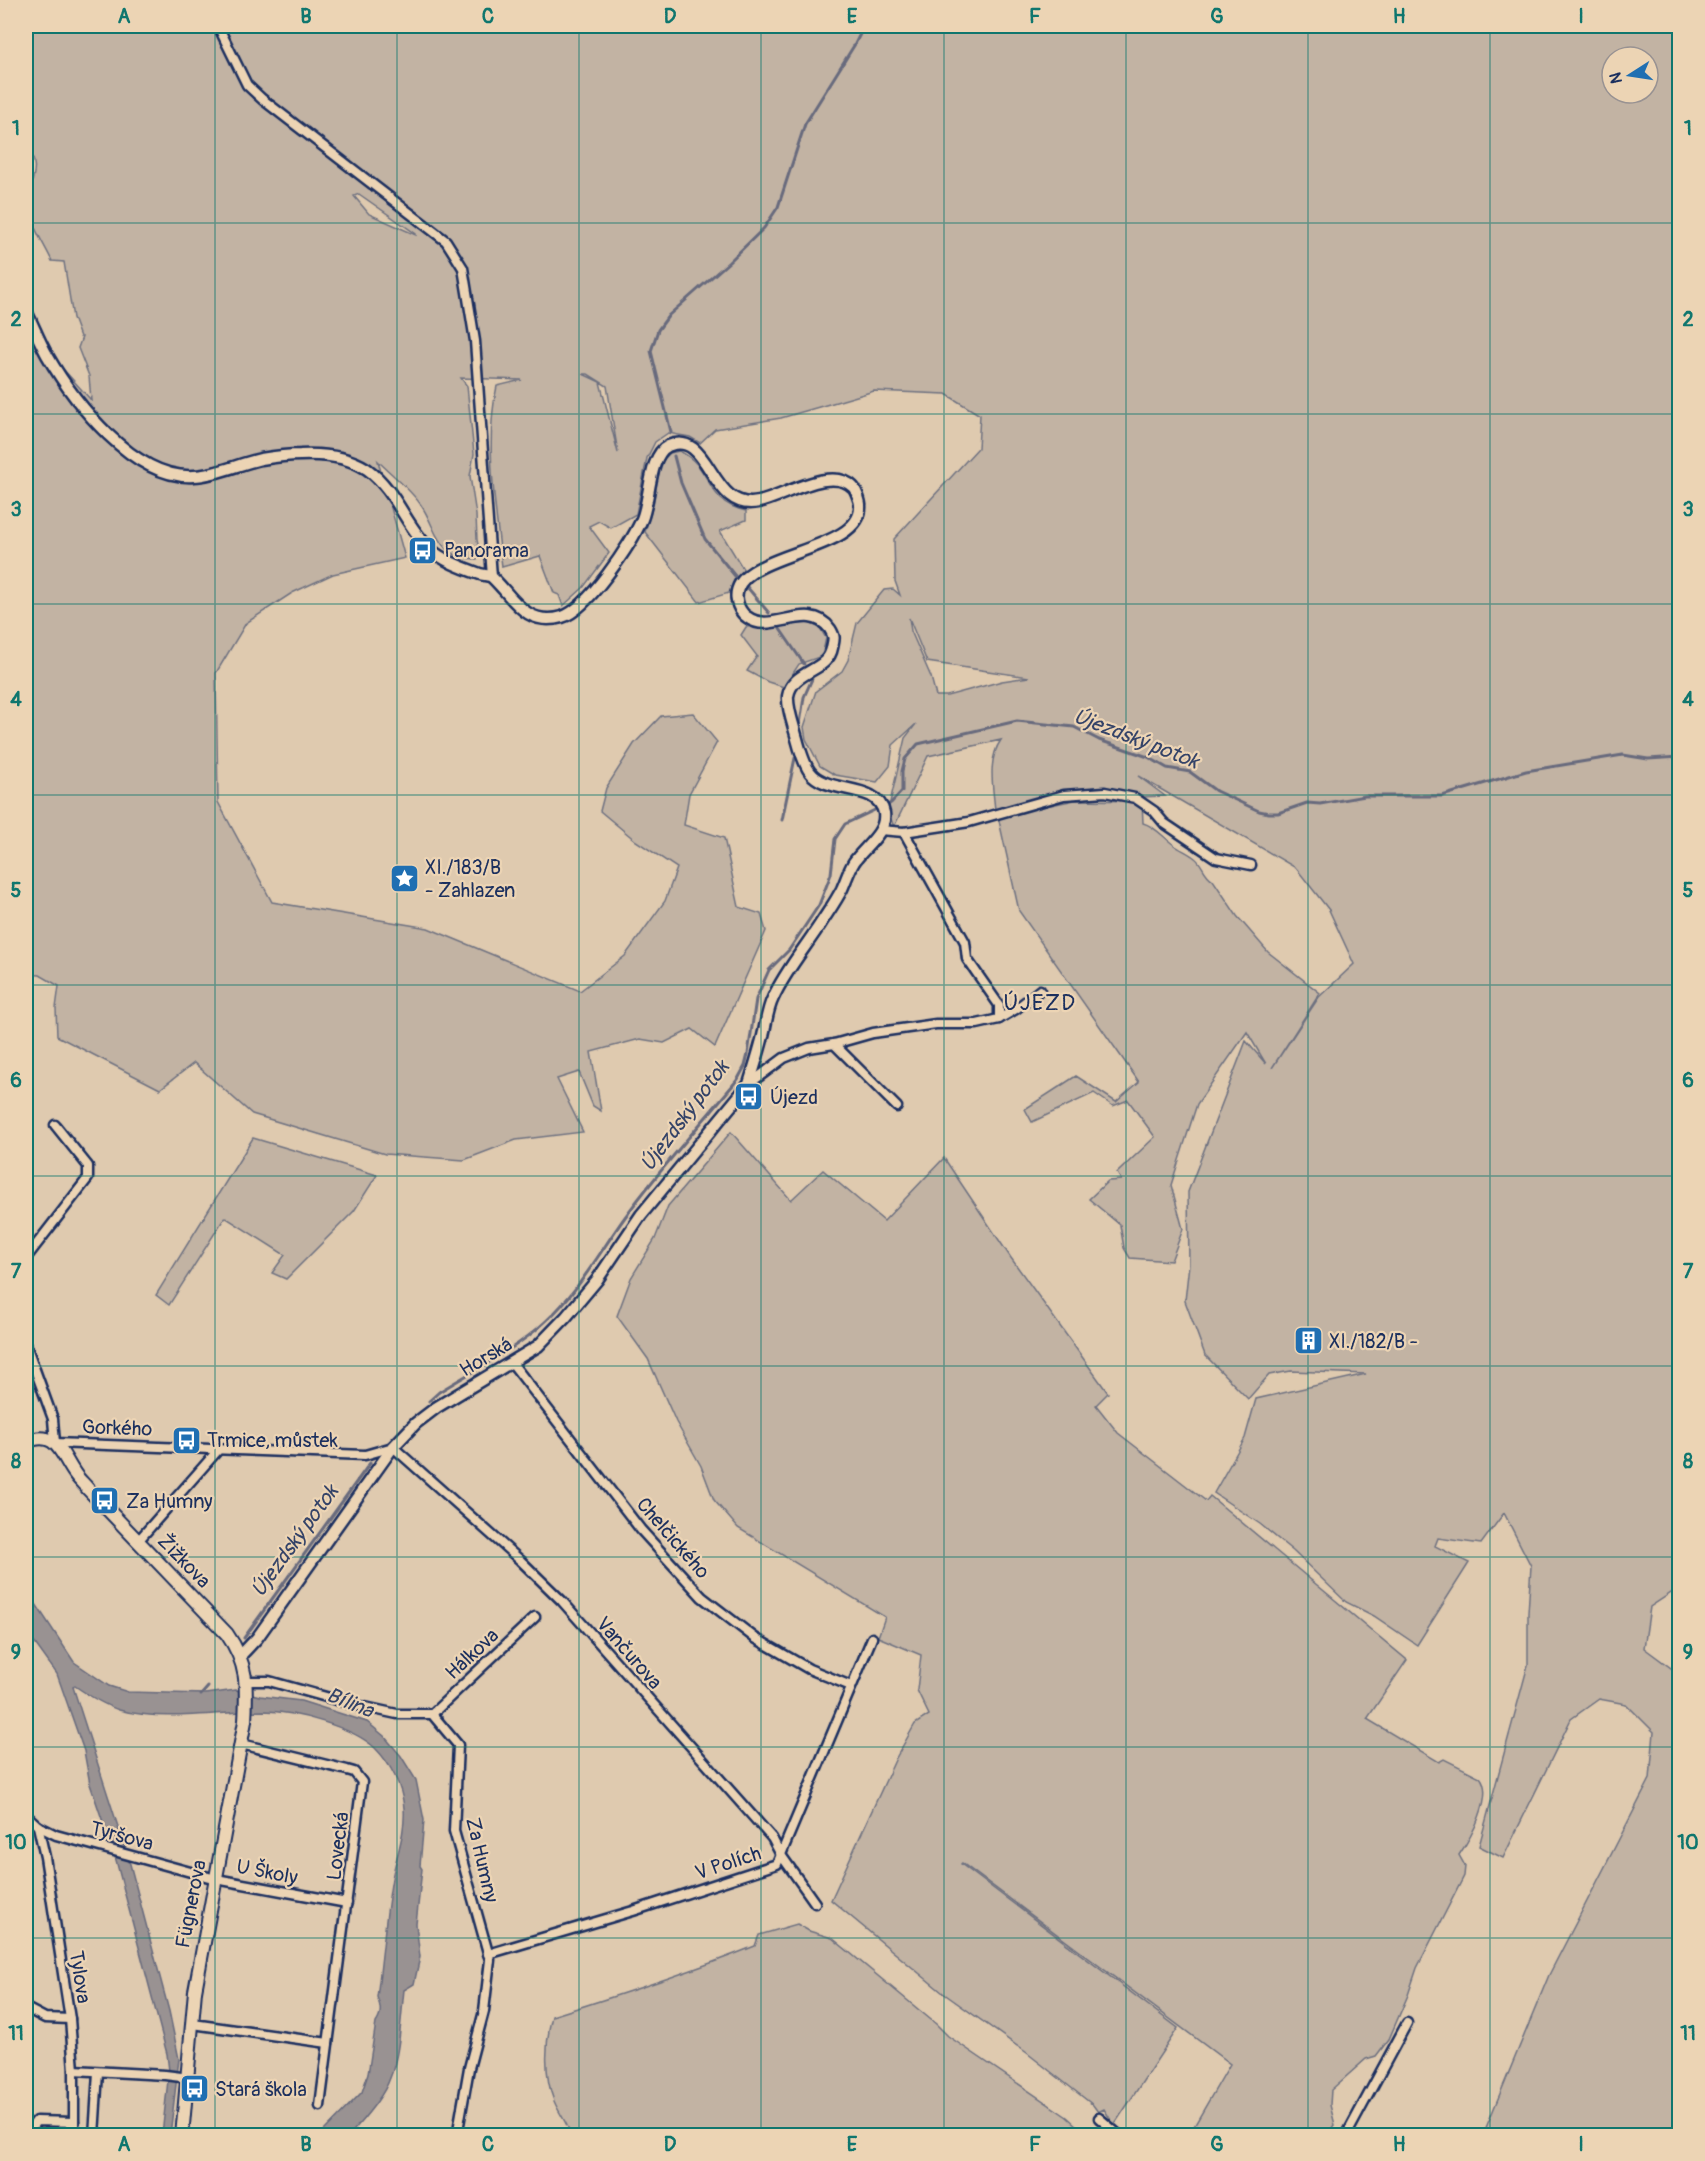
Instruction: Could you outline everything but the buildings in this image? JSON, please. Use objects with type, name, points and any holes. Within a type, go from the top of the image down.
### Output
[{"type":"main road","points":[[26,1442],[42,1438],[55,1443]]},
{"type":"main road","name":"Žižkova","points":[[55,1443],[75,1475],[227,1634],[240,1656],[247,1685]]},
{"type":"main road","name":"Fügnerova","points":[[182,2136],[185,2077],[193,2024],[195,1991],[245,1721],[247,1685]]},
{"type":"street","points":[[218,26],[247,85],[446,241],[463,268],[475,341],[492,577]]},
{"type":"street","points":[[26,311],[46,353],[93,419],[133,456],[158,471],[187,477],[214,474],[259,459],[289,455],[322,454],[349,460],[368,470],[397,500],[427,546],[446,560],[492,577],[523,611],[540,618],[558,618],[579,608],[607,574],[643,517],[655,463],[660,451],[671,444],[687,445],[698,451],[726,493],[736,500],[748,503],[763,501],[816,481],[834,479],[844,481],[854,488],[860,502],[859,514],[847,530],[747,576],[739,585],[736,594],[737,605],[743,615],[753,622],[770,622],[805,616],[819,619],[829,627],[834,639],[831,657],[821,665],[802,674],[788,695],[799,744],[810,772],[824,784],[866,793],[879,801],[884,814],[880,830],[854,862],[839,893],[770,1002],[762,1041],[749,1084]]},
{"type":"street","points":[[880,830],[904,832],[969,822],[1064,795],[1105,792],[1135,798],[1154,811],[1164,823],[1216,858],[1251,865]]},
{"type":"street","points":[[904,832],[965,942],[967,959],[999,1005],[999,1018]]},
{"type":"street","points":[[749,1084],[784,1058],[808,1048],[834,1044],[873,1033],[936,1024],[977,1024],[999,1018],[1016,1009],[1040,990]]},
{"type":"street","points":[[834,1044],[897,1107]]},
{"type":"street","name":"Horská","points":[[240,1656],[257,1638],[393,1447],[416,1423],[437,1407],[538,1346],[597,1280],[641,1215],[749,1084]]},
{"type":"street","points":[[26,1258],[88,1178],[88,1166],[55,1125]]},
{"type":"street","name":"Žižkova","points":[[26,1345],[53,1419],[55,1443]]},
{"type":"street","name":"Chelčického","points":[[512,1363],[641,1530],[702,1597],[755,1638],[809,1669],[851,1686]]},
{"type":"street","name":"Gorkého","points":[[55,1443],[365,1455],[393,1447]]},
{"type":"street","name":"Vančurova","points":[[393,1447],[520,1560],[562,1601],[772,1838],[781,1855],[815,1903]]},
{"type":"street","points":[[138,1541],[219,1449]]},
{"type":"street","name":"Hálkova","points":[[432,1714],[535,1617]]},
{"type":"street","name":"V Polích","points":[[488,1954],[633,1911],[777,1864],[872,1638]]},
{"type":"street","points":[[247,1685],[269,1681],[351,1704],[397,1714],[432,1714]]},
{"type":"street","name":"Za Humny","points":[[432,1714],[458,1745],[453,1806],[454,1831],[490,1960],[484,2011],[469,2068],[457,2136]]},
{"type":"street","name":"Lovecká","points":[[241,1744],[347,1770],[359,1776],[362,1782],[320,2106]]},
{"type":"street","name":"Tyršova","points":[[26,1815],[38,1826],[56,1835],[216,1879]]},
{"type":"street","name":"Tylova","points":[[38,1826],[45,1857],[70,2019],[74,2070],[74,2136]]},
{"type":"street","name":"U Školy","points":[[216,1879],[347,1903]]},
{"type":"street","points":[[26,2008],[45,2018],[70,2019]]},
{"type":"street","points":[[1346,2136],[1407,2023]]},
{"type":"street","points":[[193,2024],[328,2043]]},
{"type":"street","points":[[74,2070],[185,2077]]},
{"type":"street","points":[[94,2136],[98,2072]]},
{"type":"street","points":[[1099,2118],[1120,2136]]},
{"type":"street","points":[[26,2136],[36,2121],[74,2122]]},
{"type":"shaded area","points":[[26,26],[1679,26],[1680,1587],[1650,1607],[1644,1648],[1679,1674],[1679,2135],[1483,2135],[1549,1975],[1650,1779],[1654,1732],[1626,1704],[1599,1699],[1571,1719],[1503,1858],[1479,1846],[1528,1665],[1531,1566],[1504,1513],[1481,1544],[1438,1538],[1435,1546],[1469,1563],[1417,1645],[1374,1616],[1346,1602],[1293,1551],[1260,1524],[1214,1493],[1245,1438],[1256,1399],[1366,1374],[1291,1371],[1269,1375],[1248,1399],[1205,1355],[1185,1301],[1189,1264],[1188,1192],[1246,1041],[1266,1064],[1247,1032],[1197,1104],[1171,1185],[1183,1229],[1171,1261],[1130,1258],[1124,1248],[1120,1225],[1089,1199],[1108,1181],[1121,1180],[1117,1173],[1155,1137],[1128,1100],[1113,1106],[1094,1093],[1032,1122],[1025,1109],[1076,1076],[1116,1102],[1139,1082],[1019,911],[998,816],[1075,800],[1142,801],[1143,823],[1198,860],[1237,916],[1268,952],[1320,993],[1272,1068],[1319,997],[1354,964],[1329,910],[1296,868],[1138,776],[1165,796],[1137,797],[1098,789],[1066,790],[995,810],[992,765],[1001,740],[928,756],[894,827],[888,811],[905,738],[916,724],[893,745],[890,766],[877,782],[835,775],[820,766],[806,739],[804,727],[816,691],[842,671],[848,660],[857,623],[884,590],[893,589],[900,595],[895,581],[894,539],[978,448],[980,415],[946,394],[874,391],[781,418],[715,429],[700,443],[690,437],[668,433],[655,442],[647,458],[636,514],[611,528],[599,521],[589,526],[609,553],[583,588],[563,606],[559,595],[554,593],[540,556],[502,567],[492,476],[493,408],[497,386],[522,380],[461,378],[467,386],[474,454],[470,476],[480,554],[477,559],[453,554],[445,548],[417,499],[378,461],[405,558],[333,574],[292,593],[246,623],[216,673],[218,802],[272,902],[428,928],[580,991],[625,956],[665,901],[677,868],[636,841],[600,811],[606,788],[634,744],[661,716],[693,713],[717,742],[689,794],[684,825],[724,838],[739,907],[761,914],[766,931],[715,1047],[692,1029],[664,1043],[640,1039],[591,1052],[601,1111],[593,1106],[579,1072],[557,1079],[583,1132],[516,1140],[464,1160],[385,1154],[252,1114],[194,1063],[160,1089],[57,1036],[56,1008],[59,986],[40,975],[26,974],[26,328],[91,400],[89,376],[78,348],[82,337],[80,337],[73,318],[64,262],[52,261],[28,210],[34,171],[32,156],[26,148]],"holes":[[[359,194],[416,234],[416,235],[369,214],[354,196]],[[583,374],[588,374],[607,386],[618,453],[600,382]],[[909,618],[927,662],[1029,677],[1002,681],[947,696],[936,696],[931,677],[911,631]]]},
{"type":"shaded area","points":[[679,451],[698,466],[722,500],[746,511],[746,520],[720,531],[745,572],[734,580],[729,593],[699,602],[645,532],[661,462],[670,453]]},
{"type":"shaded area","points":[[809,623],[820,628],[826,638],[822,656],[799,664],[784,687],[747,671],[757,656],[741,635],[746,627]]},
{"type":"shaded area","points":[[731,1132],[791,1200],[823,1170],[884,1221],[944,1158],[1011,1258],[1108,1393],[1096,1405],[1118,1433],[1206,1501],[1210,1496],[1407,1660],[1367,1719],[1439,1762],[1444,1759],[1480,1777],[1484,1785],[1483,1805],[1469,1839],[1459,1855],[1465,1866],[1464,1876],[1417,1968],[1389,2039],[1376,2056],[1366,2059],[1331,2090],[1330,2105],[1335,2125],[1328,2135],[1189,2135],[1230,2064],[962,1863],[1178,2028],[1114,2125],[1104,2109],[1098,2112],[1093,2105],[1027,2053],[943,1993],[831,1900],[896,1758],[915,1724],[929,1715],[917,1690],[921,1655],[878,1637],[885,1617],[738,1528],[714,1500],[701,1466],[676,1422],[648,1359],[617,1316],[631,1278],[655,1239],[668,1206]]},
{"type":"shaded area","points":[[253,1138],[377,1175],[354,1211],[286,1279],[272,1273],[285,1255],[225,1217],[169,1305],[156,1295]]},
{"type":"shaded area","points":[[26,1589],[74,1662],[109,1686],[128,1692],[206,1694],[236,1690],[260,1696],[301,1701],[367,1722],[384,1736],[401,1756],[416,1780],[424,1820],[416,1924],[420,1957],[414,1984],[404,1990],[398,2046],[387,2086],[378,2101],[350,2135],[320,2135],[362,2092],[368,2074],[376,2023],[380,2013],[377,1997],[387,1912],[404,1818],[401,1792],[391,1768],[381,1754],[365,1740],[338,1727],[307,1717],[264,1711],[172,1716],[135,1714],[113,1708],[75,1686],[73,1687],[130,1864],[169,2011],[179,2059],[170,2135],[162,2135],[169,2071],[167,2054],[116,1860],[90,1784],[84,1751],[57,1674],[26,1631]]},
{"type":"shaded area","points":[[797,1924],[809,1931],[832,1938],[948,2036],[1067,2117],[1087,2135],[571,2135],[554,2101],[548,2081],[547,2048],[552,2016],[730,1956],[755,1946],[759,1935]]},
{"type":"waterway","points":[[671,432],[651,351],[658,330],[669,315],[764,228],[778,207],[805,124],[864,26]]},
{"type":"waterway","points":[[674,456],[681,483],[705,539],[735,576]]},
{"type":"waterway","points":[[747,587],[769,613]]},
{"type":"waterway","points":[[780,629],[804,664]]},
{"type":"waterway","points":[[800,724],[804,697],[812,679]]},
{"type":"waterway","name":"Újezdský potok","points":[[885,806],[902,791],[902,771],[905,759],[918,744],[1017,721],[1074,727],[1099,740],[1148,757],[1167,768],[1190,772],[1216,791],[1259,811],[1269,813],[1278,813],[1307,803],[1320,804],[1365,796],[1442,796],[1526,771],[1623,755],[1648,759],[1680,757]]},
{"type":"waterway","points":[[782,820],[795,758]]},
{"type":"waterway","name":"Újezdský potok","points":[[429,1401],[439,1392],[521,1342],[557,1310],[578,1285],[638,1199],[738,1079],[748,1054],[756,999],[769,970],[789,950],[819,905],[831,874],[835,839],[845,824],[879,808]]},
{"type":"waterway","name":"Újezdský potok","points":[[244,1638],[370,1463]]},
{"type":"waterway","name":"Újezdský potok","points":[[201,1695],[208,1687]]},
{"type":"place","name":"Panorama","points":[[423,550]]},
{"type":"place","name":"XI./183/B - Zahlazen","points":[[404,878]]},
{"type":"place","name":"Újezd","points":[[749,1097]]},
{"type":"place","name":"XI./182/B -","points":[[1308,1341]]},
{"type":"place","name":"Trmice, můstek","points":[[186,1440]]},
{"type":"place","name":"Za Humny","points":[[105,1501]]},
{"type":"place","name":"Stará škola","points":[[194,2089]]},
{"type":"district","name":"ÚJEZD","points":[[1040,1003]]},
{"type":"water label","name":"Bílina","points":[[350,1703]]}]
